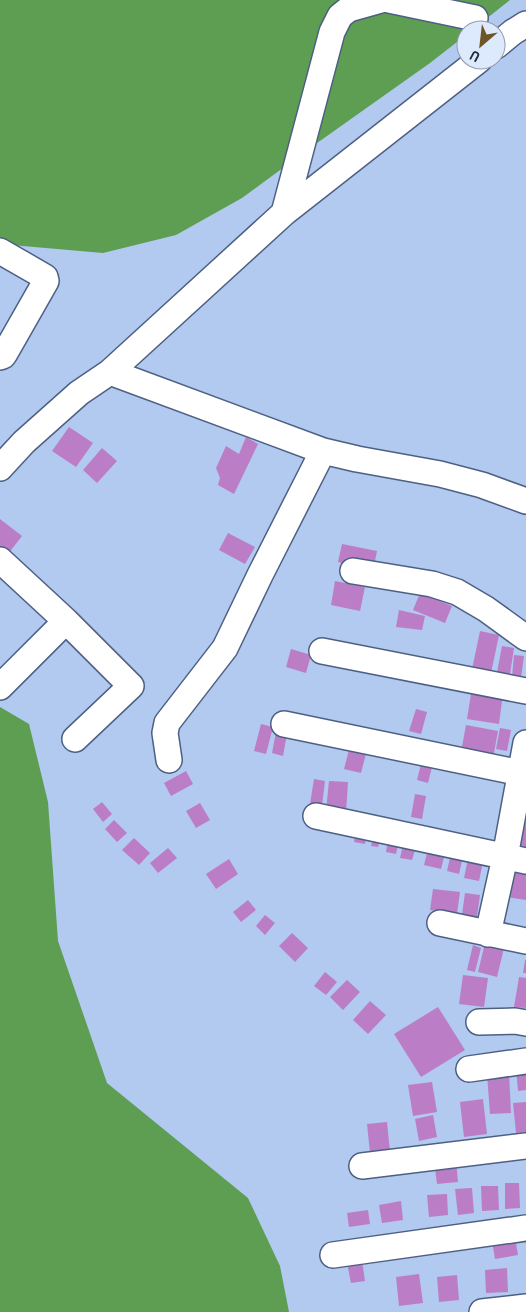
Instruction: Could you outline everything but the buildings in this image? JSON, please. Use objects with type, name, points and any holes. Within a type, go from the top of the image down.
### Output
[{"type":"street","points":[[284,212],[332,32],[340,16],[349,9],[381,0]]},
{"type":"street","points":[[389,0],[475,18]]},
{"type":"street","points":[[506,38],[526,24]]},
{"type":"street","points":[[0,468],[24,442],[79,393],[110,372],[284,212],[466,70]]},
{"type":"street","points":[[0,251],[45,277],[46,281],[6,353],[0,357]]},
{"type":"street","points":[[110,372],[323,451],[357,460],[440,474],[482,485],[526,501]]},
{"type":"street","points":[[169,760],[165,734],[167,723],[225,648],[260,574],[323,451]]},
{"type":"street","points":[[0,560],[66,621],[131,686],[75,739]]},
{"type":"street","points":[[353,572],[432,584],[456,592],[486,609],[526,638]]},
{"type":"street","points":[[0,687],[66,621]]},
{"type":"street","points":[[322,651],[526,691]]},
{"type":"street","points":[[284,724],[523,774]]},
{"type":"street","points":[[488,934],[515,859],[526,743]]},
{"type":"street","points":[[316,816],[515,859]]},
{"type":"street","points":[[440,923],[526,942]]},
{"type":"street","points":[[479,1022],[515,1021],[526,1023]]},
{"type":"street","points":[[469,1069],[526,1061]]},
{"type":"street","points":[[362,1166],[526,1146]]},
{"type":"street","points":[[333,1255],[526,1228]]},
{"type":"street","points":[[482,1312],[526,1306]]},
{"type":"green space","points":[[0,0],[510,0],[485,20],[456,20],[456,43],[430,63],[242,198],[176,235],[103,253],[0,244]]},
{"type":"green space","points":[[0,707],[29,724],[48,802],[58,941],[107,1083],[248,1198],[280,1266],[289,1312],[0,1312]]}]
